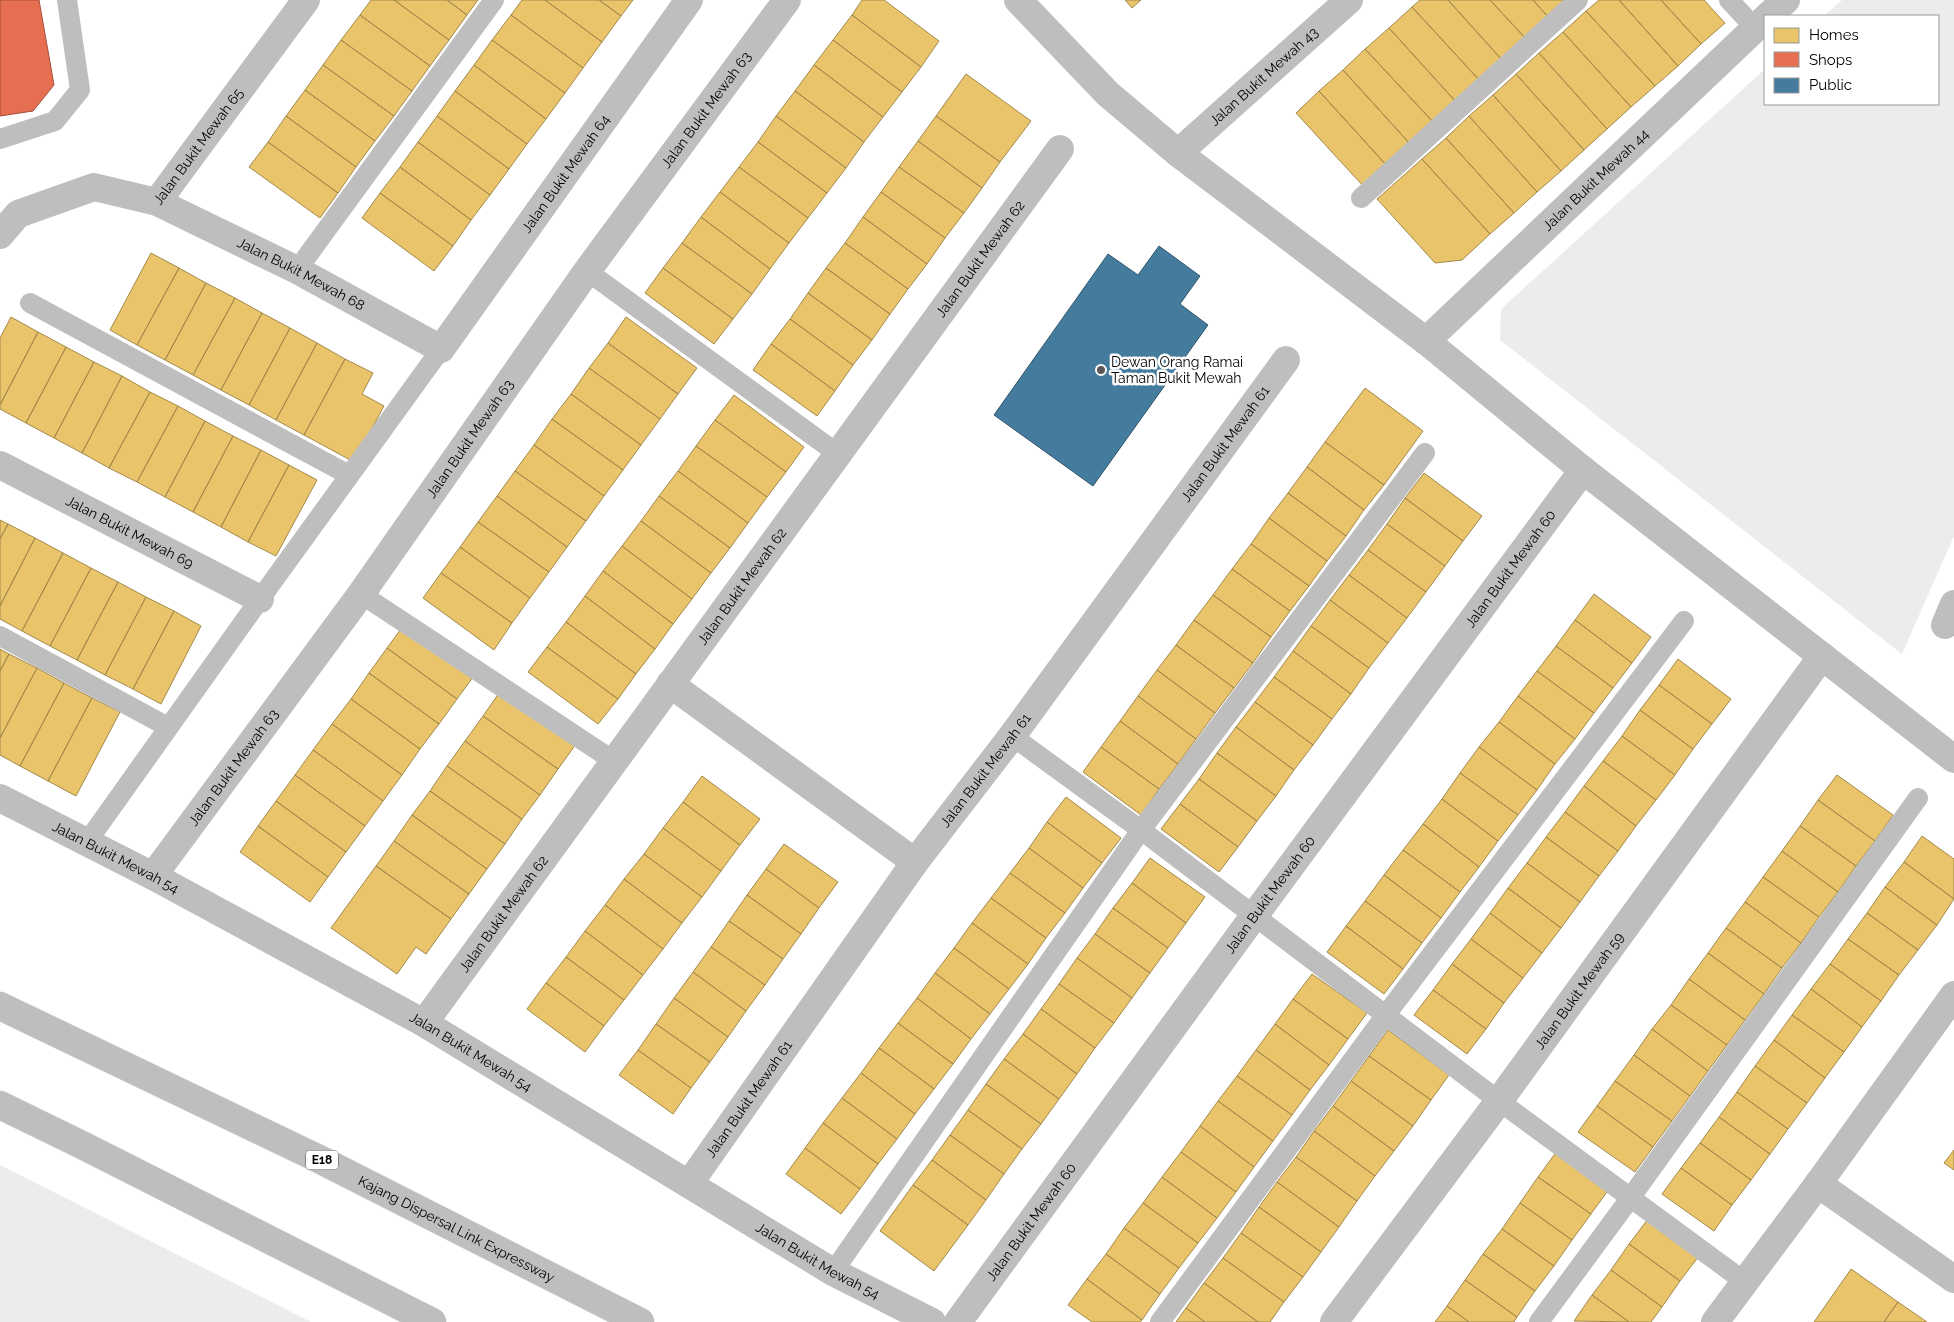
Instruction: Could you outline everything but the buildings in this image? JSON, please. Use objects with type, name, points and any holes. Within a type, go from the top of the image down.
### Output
[{"type":"main road","name":"Jalan Bukit Mewah 65","points":[[0,235],[18,214],[94,187],[157,202],[306,0]]},
{"type":"main road","name":"Jalan Bukit Mewah 64","points":[[442,350],[690,0]]},
{"type":"main road","name":"Jalan Bukit Mewah 63","points":[[153,876],[361,594],[587,271],[787,0]]},
{"type":"main road","points":[[1018,0],[1108,94],[1178,154],[1426,341],[1583,470],[1954,759]]},
{"type":"main road","name":"Jalan Bukit Mewah 43","points":[[1178,154],[1349,0]]},
{"type":"main road","name":"Jalan Bukit Mewah 44","points":[[1770,15],[1786,0]]},
{"type":"main road","name":"Jalan Bukit Mewah 44","points":[[1426,341],[1763,21]]},
{"type":"main road","name":"Jalan Bukit Mewah 62","points":[[424,1022],[1060,149]]},
{"type":"main road","name":"Jalan Bukit Mewah 68","points":[[157,202],[297,270],[442,350]]},
{"type":"main road","name":"Jalan Bukit Mewah 61","points":[[689,1184],[915,862],[1012,736],[1286,360]]},
{"type":"main road","name":"Jalan Bukit Mewah 69","points":[[0,465],[260,599]]},
{"type":"main road","name":"Jalan Bukit Mewah 60","points":[[958,1322],[1583,470]]},
{"type":"main road","name":"Jalan Bukit Mewah 59","points":[[1334,1322],[1499,1101],[1822,656]]},
{"type":"main road","points":[[670,684],[915,862]]},
{"type":"main road","name":"Jalan Bukit Mewah 54","points":[[0,798],[153,876],[424,1022],[833,1272],[932,1322]]},
{"type":"main road","points":[[1715,1322],[1818,1184],[1954,995]]},
{"type":"main road","name":"Kajang Dispersal Link Expressway","points":[[0,1006],[315,1157],[640,1322]]},
{"type":"main road","points":[[0,1105],[432,1322]]},
{"type":"main road","points":[[1818,1184],[1954,1279]]},
{"type":"lane","points":[[0,139],[55,121],[80,90],[67,0]]},
{"type":"lane","points":[[297,270],[494,0]]},
{"type":"lane","points":[[1361,198],[1578,0]]},
{"type":"lane","points":[[1730,0],[1763,21]]},
{"type":"lane","points":[[587,271],[838,454]]},
{"type":"lane","points":[[30,303],[349,475]]},
{"type":"lane","points":[[87,842],[349,475],[442,350]]},
{"type":"lane","points":[[833,1272],[1141,830],[1426,453]]},
{"type":"lane","points":[[361,594],[614,761]]},
{"type":"lane","points":[[1160,1322],[1385,1016],[1684,621]]},
{"type":"lane","points":[[0,636],[168,727]]},
{"type":"lane","points":[[1012,736],[1141,830],[1499,1101],[1745,1282]]},
{"type":"lane","points":[[1539,1322],[1918,798]]},
{"type":"shaded area","points":[[1842,0],[1954,0],[1954,536],[1902,654],[1500,340],[1501,309],[1764,70],[1764,105],[1939,105],[1939,15],[1825,15]]},
{"type":"shaded area","points":[[0,1165],[311,1322],[0,1322]]},
{"type":"place","name":"Dewan Orang Ramai Taman Bukit Mewah","points":[[1101,370]]}]
